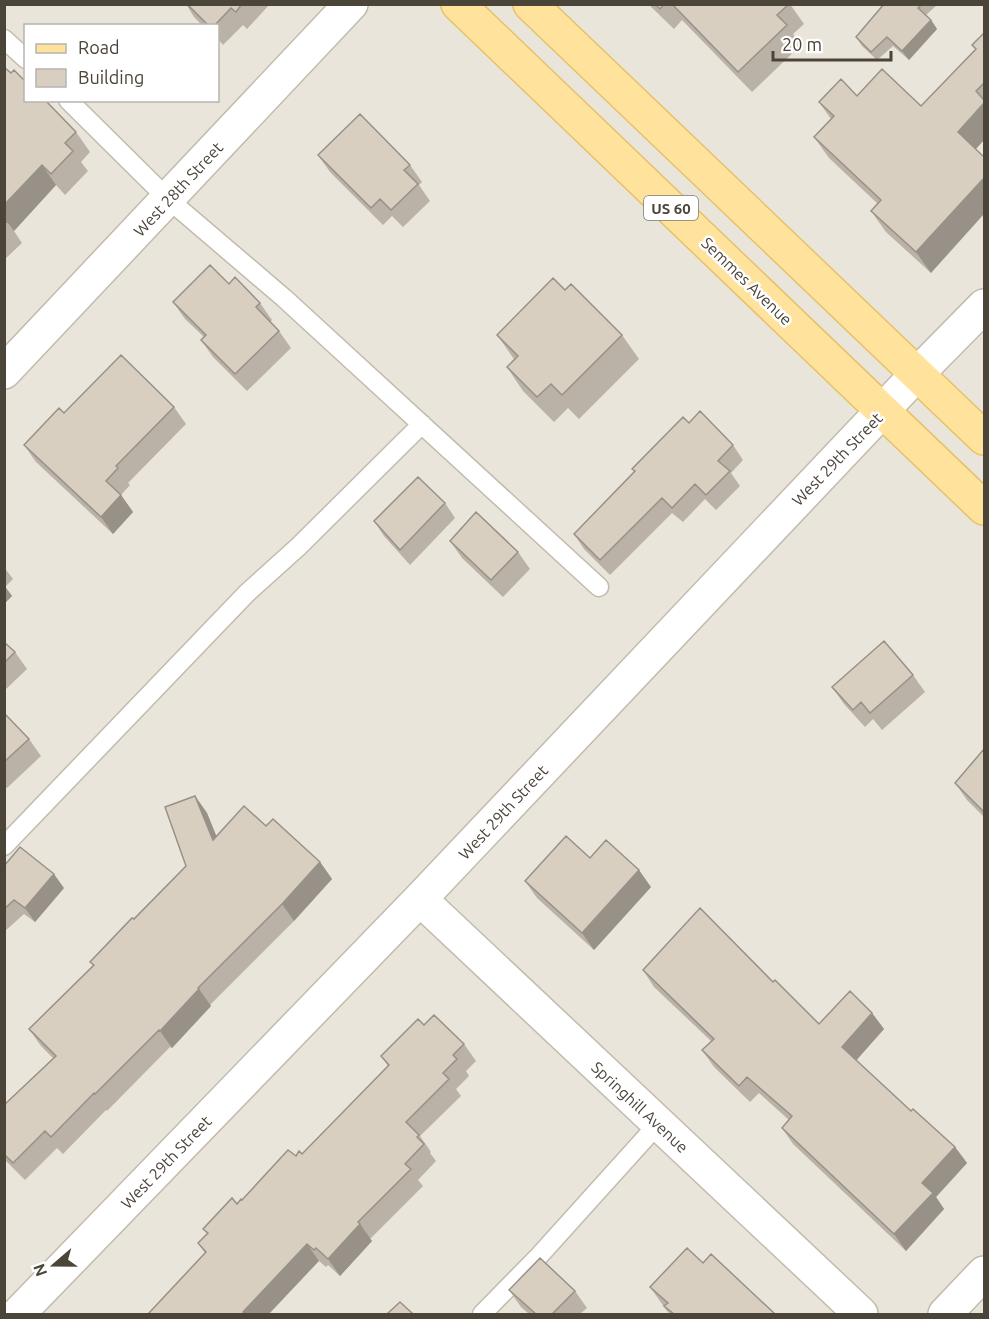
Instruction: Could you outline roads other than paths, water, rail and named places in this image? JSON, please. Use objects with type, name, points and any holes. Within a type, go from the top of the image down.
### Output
[{"type":"main road","name":"Semmes Avenue","points":[[458,4],[984,508]]},
{"type":"main road","name":"US 60","points":[[530,4],[984,438]]},
{"type":"street","name":"West 28th Street","points":[[4,372],[351,4]]},
{"type":"street","name":"West 29th Street","points":[[18,1314],[420,899],[984,306]]},
{"type":"street","name":"Springhill Avenue","points":[[420,899],[861,1314]]},
{"type":"street","points":[[945,1314],[984,1273]]},
{"type":"lane","points":[[4,39],[24,57]]},
{"type":"lane","points":[[70,102],[168,199],[284,298],[599,587]]},
{"type":"lane","points":[[4,846],[247,593],[298,547],[422,424]]},
{"type":"lane","points":[[482,1314],[539,1256],[658,1124]]}]
